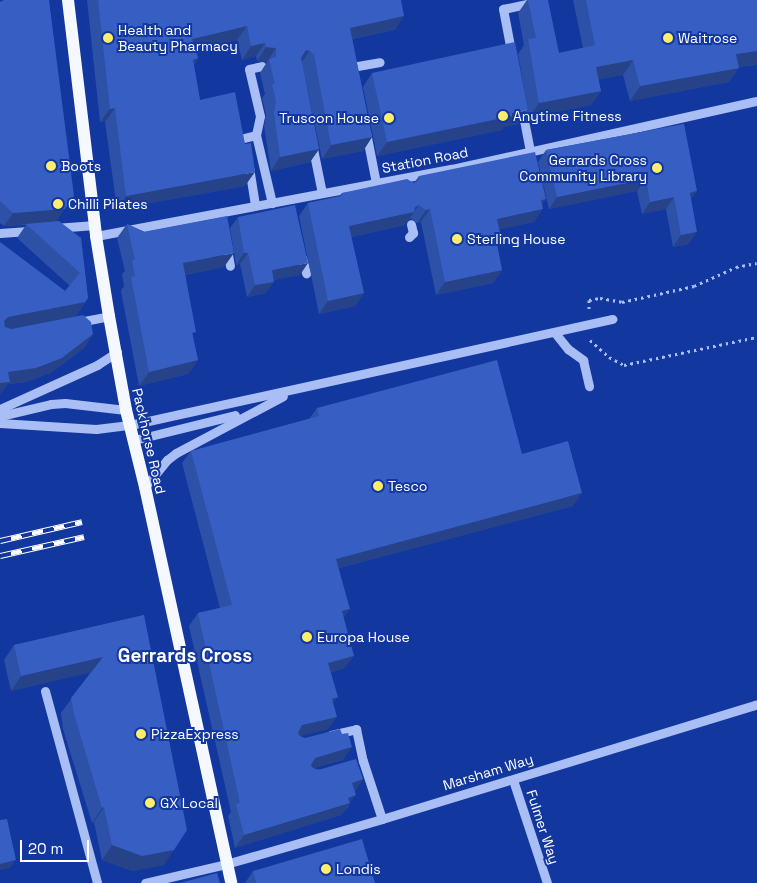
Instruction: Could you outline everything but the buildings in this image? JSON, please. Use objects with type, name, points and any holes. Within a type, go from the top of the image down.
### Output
[{"type":"main road","name":"Packhorse Road","points":[[68,0],[95,230],[108,316],[117,352],[126,410],[145,487],[231,883]]},
{"type":"street","points":[[514,66],[503,9],[527,4]]},
{"type":"street","points":[[356,86],[352,67],[380,62]]},
{"type":"street","points":[[262,66],[249,69],[260,116],[256,134],[272,203]]},
{"type":"street","points":[[519,94],[533,168]]},
{"type":"street","name":"Station Road","points":[[0,233],[43,230],[95,230],[222,217],[255,206],[272,203],[290,204],[322,194],[401,179],[757,101]]},
{"type":"street","points":[[364,125],[376,183]]},
{"type":"street","points":[[240,138],[256,134]]},
{"type":"street","points":[[311,137],[322,194]]},
{"type":"street","points":[[247,155],[255,206]]},
{"type":"street","points":[[401,179],[404,190]]},
{"type":"street","points":[[410,237],[413,232],[411,224]]},
{"type":"street","points":[[226,239],[230,266]]},
{"type":"street","points":[[300,245],[306,273]]},
{"type":"street","points":[[71,324],[108,316]]},
{"type":"street","points":[[0,423],[96,429],[130,425],[612,319]]},
{"type":"street","points":[[555,333],[568,349],[583,360],[589,386]]},
{"type":"street","points":[[0,409],[97,365],[117,352]]},
{"type":"street","points":[[145,487],[167,460],[176,453],[257,408],[299,388]]},
{"type":"street","points":[[0,416],[51,404],[65,403],[126,410]]},
{"type":"street","points":[[134,440],[227,418],[257,408]]},
{"type":"street","points":[[45,690],[97,883]]},
{"type":"street","name":"Marsham Way","points":[[145,883],[226,864],[382,819],[757,704]]},
{"type":"street","points":[[321,737],[356,728],[358,762],[382,819]]},
{"type":"street","name":"Fulmer Way","points":[[513,780],[547,883]]},
{"type":"path","points":[[757,263],[736,267],[694,286],[622,302],[600,298],[589,300],[588,338],[608,357],[624,365],[757,337]]},
{"type":"railway","points":[[0,541],[82,522]]},
{"type":"railway","points":[[0,556],[84,537]]},
{"type":"place","name":"Health and Beauty Pharmacy","points":[[108,38]]},
{"type":"place","name":"Waitrose","points":[[668,38]]},
{"type":"place","name":"Anytime Fitness","points":[[503,116]]},
{"type":"place","name":"Truscon House","points":[[389,118]]},
{"type":"place","name":"Boots","points":[[51,166]]},
{"type":"place","name":"Gerrards Cross Community Library","points":[[657,168]]},
{"type":"place","name":"Chilli Pilates","points":[[58,204]]},
{"type":"place","name":"Sterling House","points":[[457,239]]},
{"type":"place","name":"Tesco","points":[[378,486]]},
{"type":"place","name":"Europa House","points":[[307,637]]},
{"type":"place","name":"PizzaExpress","points":[[141,734]]},
{"type":"place","name":"GX Local","points":[[150,803]]},
{"type":"place","name":"Londis","points":[[326,869]]},
{"type":"district","name":"Gerrards Cross","points":[[185,656]]}]
